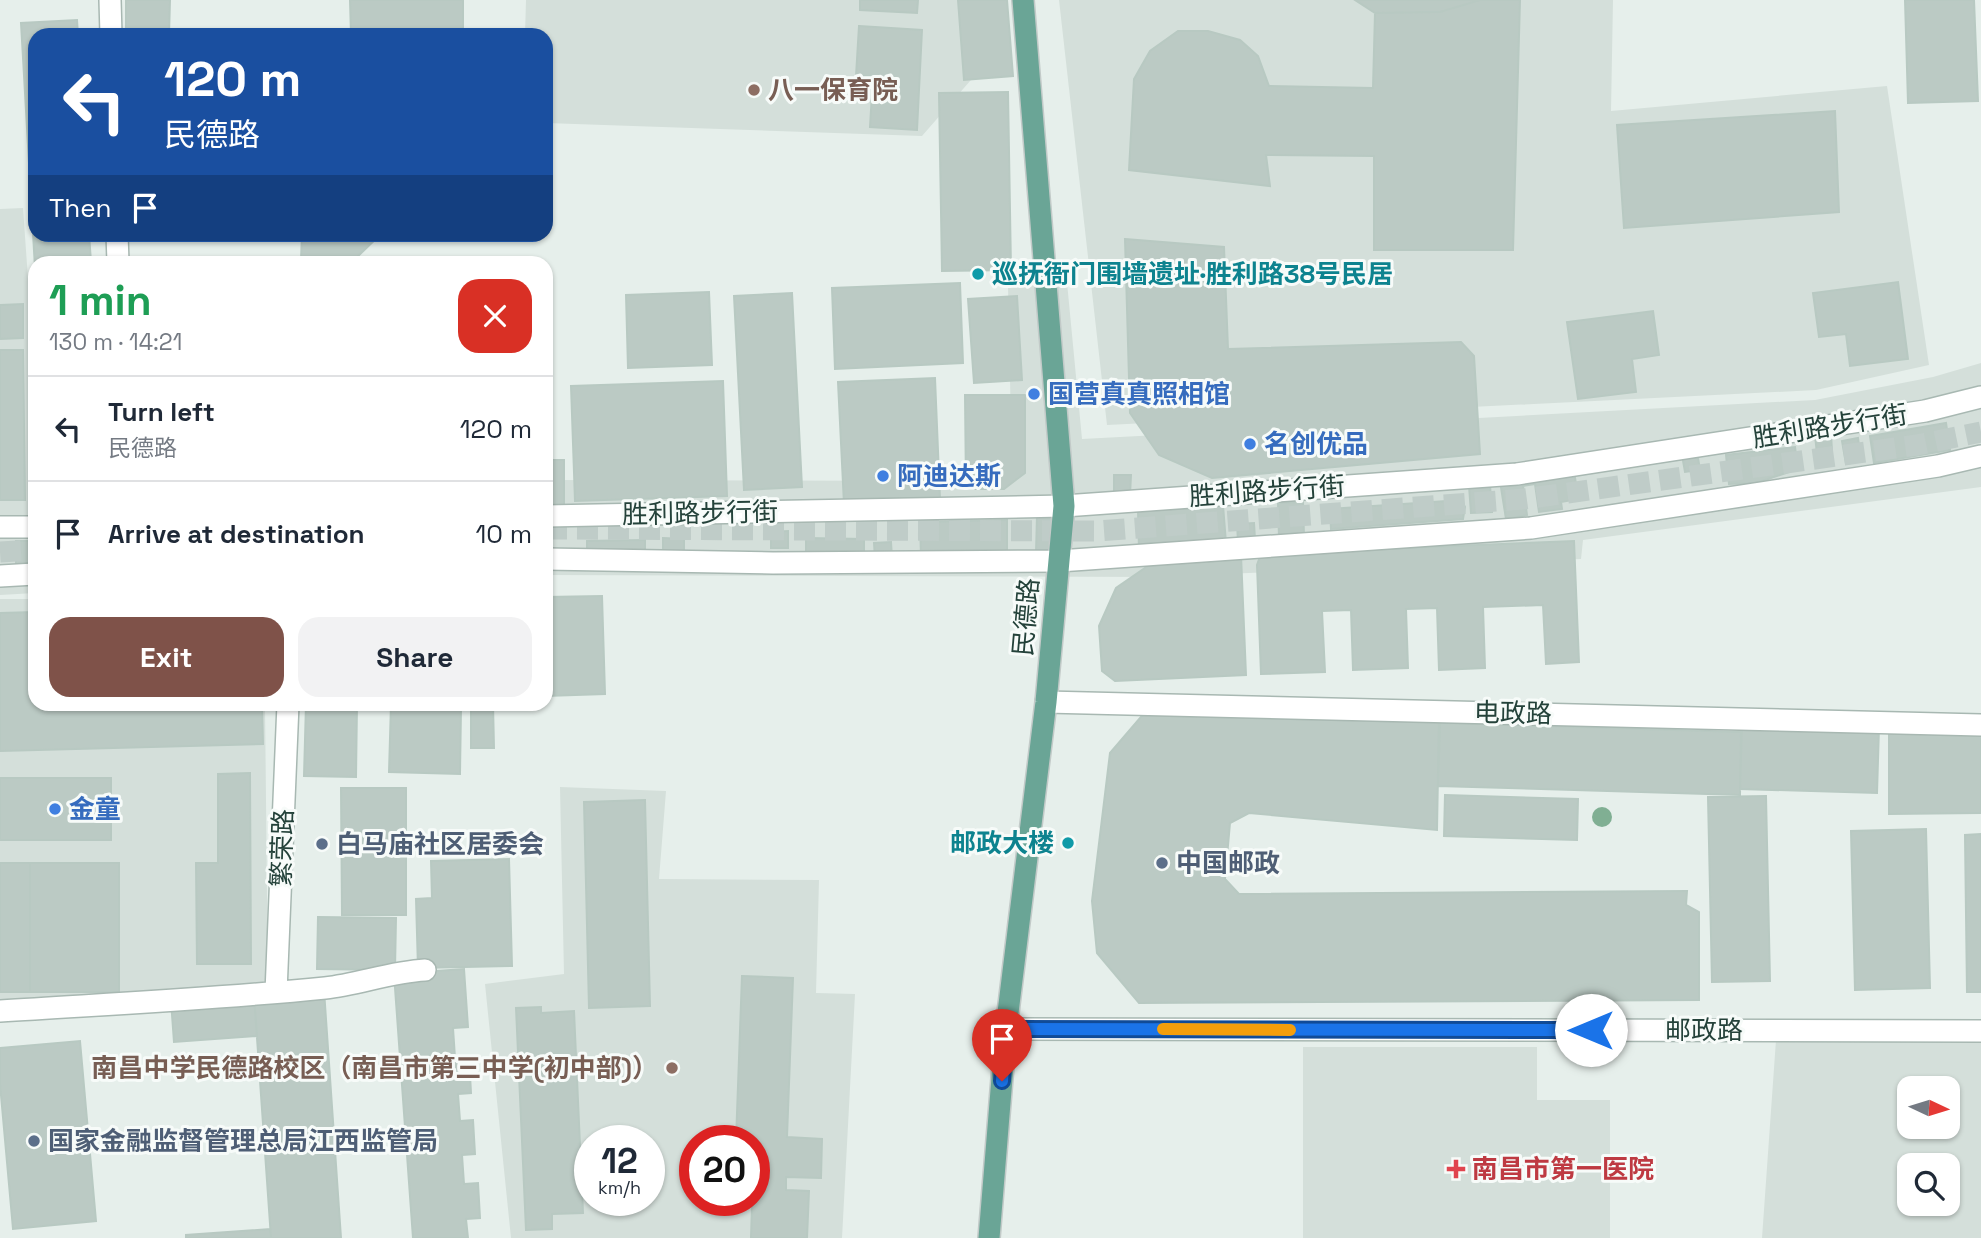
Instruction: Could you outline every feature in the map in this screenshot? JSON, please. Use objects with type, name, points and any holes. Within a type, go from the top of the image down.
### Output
[{"type":"main road","name":"民德路","points":[[989,1238],[1006,1029],[1046,702],[1064,506],[1023,0]]},
{"type":"street","points":[[110,0],[111,28]]},
{"type":"street","name":"胜利路步行街","points":[[553,516],[1064,506],[1517,474],[1924,411],[1981,397]]},
{"type":"street","name":"胜利路步行街","points":[[553,559],[773,563],[1059,561],[1531,528],[1938,466],[1981,456]]},
{"type":"street","points":[[0,527],[28,527]]},
{"type":"street","points":[[0,576],[28,574]]},
{"type":"street","name":"电政路","points":[[1046,702],[1981,725]]},
{"type":"street","name":"繁荣路","points":[[276,992],[288,711]]},
{"type":"street","points":[[0,1011],[330,987],[392,972],[425,970]]},
{"type":"street","name":"邮政路","points":[[1006,1029],[1981,1031]]},
{"type":"shaded area","name":"八一保育院","points":[[526,0],[983,0],[991,57],[922,136],[553,123],[553,28],[525,28]]},
{"type":"shaded area","points":[[1059,0],[1613,0],[1611,111],[1887,86],[1929,365],[1816,390],[1107,425]]},
{"type":"shaded area","points":[[23,208],[28,279],[28,519],[0,519],[0,209]]},
{"type":"shaded area","points":[[1066,272],[1082,439],[1815,400],[1933,377],[1981,363],[1981,487],[1583,540],[1581,559],[1155,577],[553,575],[553,480],[990,481],[1012,472],[1008,286],[1016,278]]},
{"type":"shaded area","points":[[28,523],[28,593],[0,595],[0,524]]},
{"type":"shaded area","points":[[0,599],[28,599],[28,711],[265,711],[268,993],[0,1003]]},
{"type":"shaded area","name":"南昌中学民德路校区（南昌市第三中学(初中部)）","points":[[560,787],[666,791],[659,879],[819,880],[816,993],[855,994],[842,1238],[511,1238],[485,984],[564,974]]},
{"type":"shaded area","points":[[1776,1040],[1981,1041],[1981,1238],[1762,1238]]},
{"type":"shaded area","name":"南昌市第一医院","points":[[1303,1047],[1537,1047],[1537,1100],[1610,1100],[1610,1238],[1303,1238]]},
{"type":"building","points":[[126,0],[170,0],[169,28],[126,28]]},
{"type":"building","points":[[350,0],[463,0],[463,28],[351,28]]},
{"type":"building","points":[[860,0],[918,0],[917,13],[860,10]]},
{"type":"building","points":[[958,0],[1007,0],[1013,76],[964,80]]},
{"type":"building","points":[[1355,0],[1480,0],[1440,12],[1375,13]]},
{"type":"building","points":[[1480,0],[1520,0],[1513,250],[1374,250],[1374,156],[1266,155],[1270,186],[1129,170],[1134,79],[1150,51],[1178,31],[1208,31],[1240,40],[1258,56],[1269,86],[1373,88],[1375,13],[1440,12]]},
{"type":"building","points":[[1905,0],[1974,0],[1978,101],[1908,103]]},
{"type":"building","points":[[77,20],[78,28],[28,28],[28,146],[21,23]]},
{"type":"building","points":[[859,26],[922,30],[917,130],[870,127],[873,76],[856,76]]},
{"type":"building","points":[[1008,92],[1011,270],[942,271],[939,93]]},
{"type":"building","points":[[1835,111],[1839,212],[1624,228],[1617,125]]},
{"type":"building","points":[[1125,239],[1224,247],[1228,349],[1461,342],[1474,356],[1480,454],[1212,478],[1159,455],[1130,413]]},
{"type":"building","points":[[34,242],[90,242],[91,256],[34,256]]},
{"type":"building","points":[[302,242],[373,242],[358,256],[301,256]]},
{"type":"building","points":[[1898,282],[1908,359],[1850,366],[1846,334],[1819,337],[1813,293]]},
{"type":"building","points":[[960,283],[963,363],[835,369],[832,288]]},
{"type":"building","points":[[709,292],[712,365],[628,368],[626,295]]},
{"type":"building","points":[[792,293],[802,487],[744,490],[734,296]]},
{"type":"building","points":[[1017,296],[1022,380],[974,383],[968,299]]},
{"type":"building","points":[[23,304],[23,338],[0,339],[0,305]]},
{"type":"building","points":[[1653,311],[1659,355],[1632,359],[1636,392],[1578,399],[1567,322]]},
{"type":"building","points":[[0,350],[23,350],[25,500],[0,500]]},
{"type":"building","points":[[935,378],[940,499],[844,504],[838,382]]},
{"type":"building","points":[[723,381],[727,496],[575,501],[571,386]]},
{"type":"building","points":[[965,395],[1025,395],[1025,473],[1004,489],[966,489]]},
{"type":"building","points":[[1946,423],[1950,450],[1874,463],[1870,436]]},
{"type":"building","points":[[1831,433],[1832,452],[1817,454],[1815,435]]},
{"type":"building","points":[[1858,438],[1861,461],[1846,464],[1842,441]]},
{"type":"building","points":[[1795,447],[1798,469],[1756,483],[1729,484],[1726,455]]},
{"type":"building","points":[[1697,452],[1700,470],[1685,472],[1682,455]]},
{"type":"building","points":[[553,460],[564,460],[564,505],[553,505]]},
{"type":"building","points":[[1574,470],[1578,499],[1561,502],[1562,509],[1539,512],[1535,484],[1523,486],[1527,515],[1506,519],[1500,481]]},
{"type":"building","points":[[1114,475],[1131,475],[1130,495],[1114,494]]},
{"type":"building","points":[[1490,485],[1492,512],[1471,513],[1469,486]]},
{"type":"building","points":[[1461,500],[1465,507],[1463,519],[1331,529],[1330,509]]},
{"type":"building","points":[[1303,502],[1304,536],[1279,537],[1278,503]]},
{"type":"building","points":[[1223,505],[1226,543],[1139,550],[1138,511]]},
{"type":"building","points":[[1037,516],[1055,516],[1054,554],[1036,553]]},
{"type":"building","points":[[1007,520],[1007,555],[921,556],[920,522]]},
{"type":"building","points":[[1254,523],[1255,539],[1238,541],[1237,524]]},
{"type":"building","points":[[788,531],[788,548],[771,548],[771,532]]},
{"type":"building","points":[[663,538],[684,539],[684,557],[663,557]]},
{"type":"building","points":[[806,538],[864,539],[864,557],[806,556]]},
{"type":"building","points":[[645,540],[645,557],[587,557],[587,541]]},
{"type":"building","points":[[16,541],[28,541],[28,567],[16,567]]},
{"type":"building","points":[[1574,541],[1579,662],[1546,664],[1543,605],[1483,607],[1485,668],[1439,670],[1437,608],[1406,609],[1408,668],[1353,670],[1351,610],[1322,611],[1325,672],[1261,674],[1257,565],[1261,554]]},
{"type":"building","points":[[891,542],[892,558],[875,558],[874,543]]},
{"type":"building","points":[[1241,555],[1246,675],[1115,681],[1102,671],[1099,626],[1116,588],[1158,559]]},
{"type":"building","points":[[602,596],[605,694],[553,696],[553,597]]},
{"type":"building","points":[[28,612],[28,711],[262,711],[263,744],[0,751],[0,613]]},
{"type":"building","points":[[306,711],[357,711],[356,777],[304,776]]},
{"type":"building","points":[[391,711],[461,711],[460,774],[389,772]]},
{"type":"building","points":[[471,711],[493,711],[494,748],[471,748]]},
{"type":"building","name":"中国邮政","points":[[1146,711],[1439,717],[1437,830],[1249,813],[1230,823],[1225,879],[1239,894],[1687,891],[1686,905],[1699,912],[1699,1000],[1139,1003],[1097,953],[1092,901],[1110,753]]},
{"type":"building","points":[[1440,723],[1741,732],[1740,795],[1438,786]]},
{"type":"building","points":[[1742,723],[1879,727],[1877,793],[1740,789]]},
{"type":"building","points":[[1889,731],[1981,732],[1981,813],[1889,814]]},
{"type":"building","points":[[250,773],[251,964],[197,964],[196,863],[218,863],[218,774]]},
{"type":"building","name":"金童","points":[[0,778],[111,778],[111,840],[0,840]]},
{"type":"building","points":[[341,788],[406,788],[406,915],[342,915]]},
{"type":"building","points":[[1445,795],[1578,799],[1577,840],[1444,836]]},
{"type":"building","points":[[1766,796],[1770,981],[1712,982],[1708,797]]},
{"type":"building","points":[[645,800],[650,1006],[589,1008],[584,802]]},
{"type":"building","points":[[1926,829],[1930,988],[1855,990],[1851,831]]},
{"type":"building","points":[[1981,834],[1981,992],[1967,992],[1965,835]]},
{"type":"building","points":[[509,859],[512,966],[418,968],[416,899],[432,898],[431,861]]},
{"type":"building","points":[[0,863],[30,863],[30,992],[0,992]]},
{"type":"building","points":[[30,863],[119,863],[119,992],[30,992]]},
{"type":"building","points":[[318,917],[396,918],[395,970],[317,969]]},
{"type":"building","points":[[464,969],[468,1027],[453,1028],[455,1058],[469,1057],[471,1093],[458,1094],[460,1121],[473,1120],[475,1154],[462,1155],[464,1184],[478,1183],[480,1218],[466,1219],[468,1238],[413,1238],[394,974]]},
{"type":"building","points":[[742,976],[793,978],[787,1137],[822,1139],[821,1178],[786,1177],[786,1190],[809,1191],[807,1238],[751,1238],[752,1216],[770,1216],[770,1125],[737,1125]]},
{"type":"building","points":[[324,990],[341,1238],[271,1238],[254,995]]},
{"type":"building","points":[[254,995],[257,1036],[174,1042],[171,1001]]},
{"type":"building","points":[[541,1007],[541,1013],[574,1011],[579,1125],[574,1125],[574,1213],[552,1214],[552,1229],[526,1230],[516,1008]]},
{"type":"building","points":[[80,1041],[96,1221],[13,1229],[0,1084],[0,1048]]},
{"type":"building","points":[[270,1229],[271,1238],[186,1238],[186,1235]]},
{"type":"tunnel","points":[[553,529],[1098,531],[1524,499],[1917,445],[1981,432]]},
{"type":"tunnel","points":[[0,552],[28,550]]},
{"type":"slow traffic","points":[[1163,1029],[1290,1030]]},
{"type":"place","name":"八一保育院","points":[[754,90]]},
{"type":"place","name":"巡抚衙门围墙遗址·胜利路38号民居","points":[[978,274]]},
{"type":"place","name":"国营真真照相馆","points":[[1034,394]]},
{"type":"place","name":"名创优品","points":[[1250,444]]},
{"type":"place","name":"阿迪达斯","points":[[883,476]]},
{"type":"place","name":"金童","points":[[55,809]]},
{"type":"place","name":"邮政大楼","points":[[1068,843]]},
{"type":"place","name":"白马庙社区居委会","points":[[322,844]]},
{"type":"place","name":"中国邮政","points":[[1162,863]]},
{"type":"place","name":"南昌中学民德路校区（南昌市第三中学(初中部)）","points":[[672,1068]]},
{"type":"place","name":"国家金融监督管理总局江西监管局","points":[[34,1141]]},
{"type":"place","name":"南昌市第一医院","points":[[1456,1169]]},
{"type":"route","points":[[1002,1081],[1006,1029],[1591,1030]]}]
